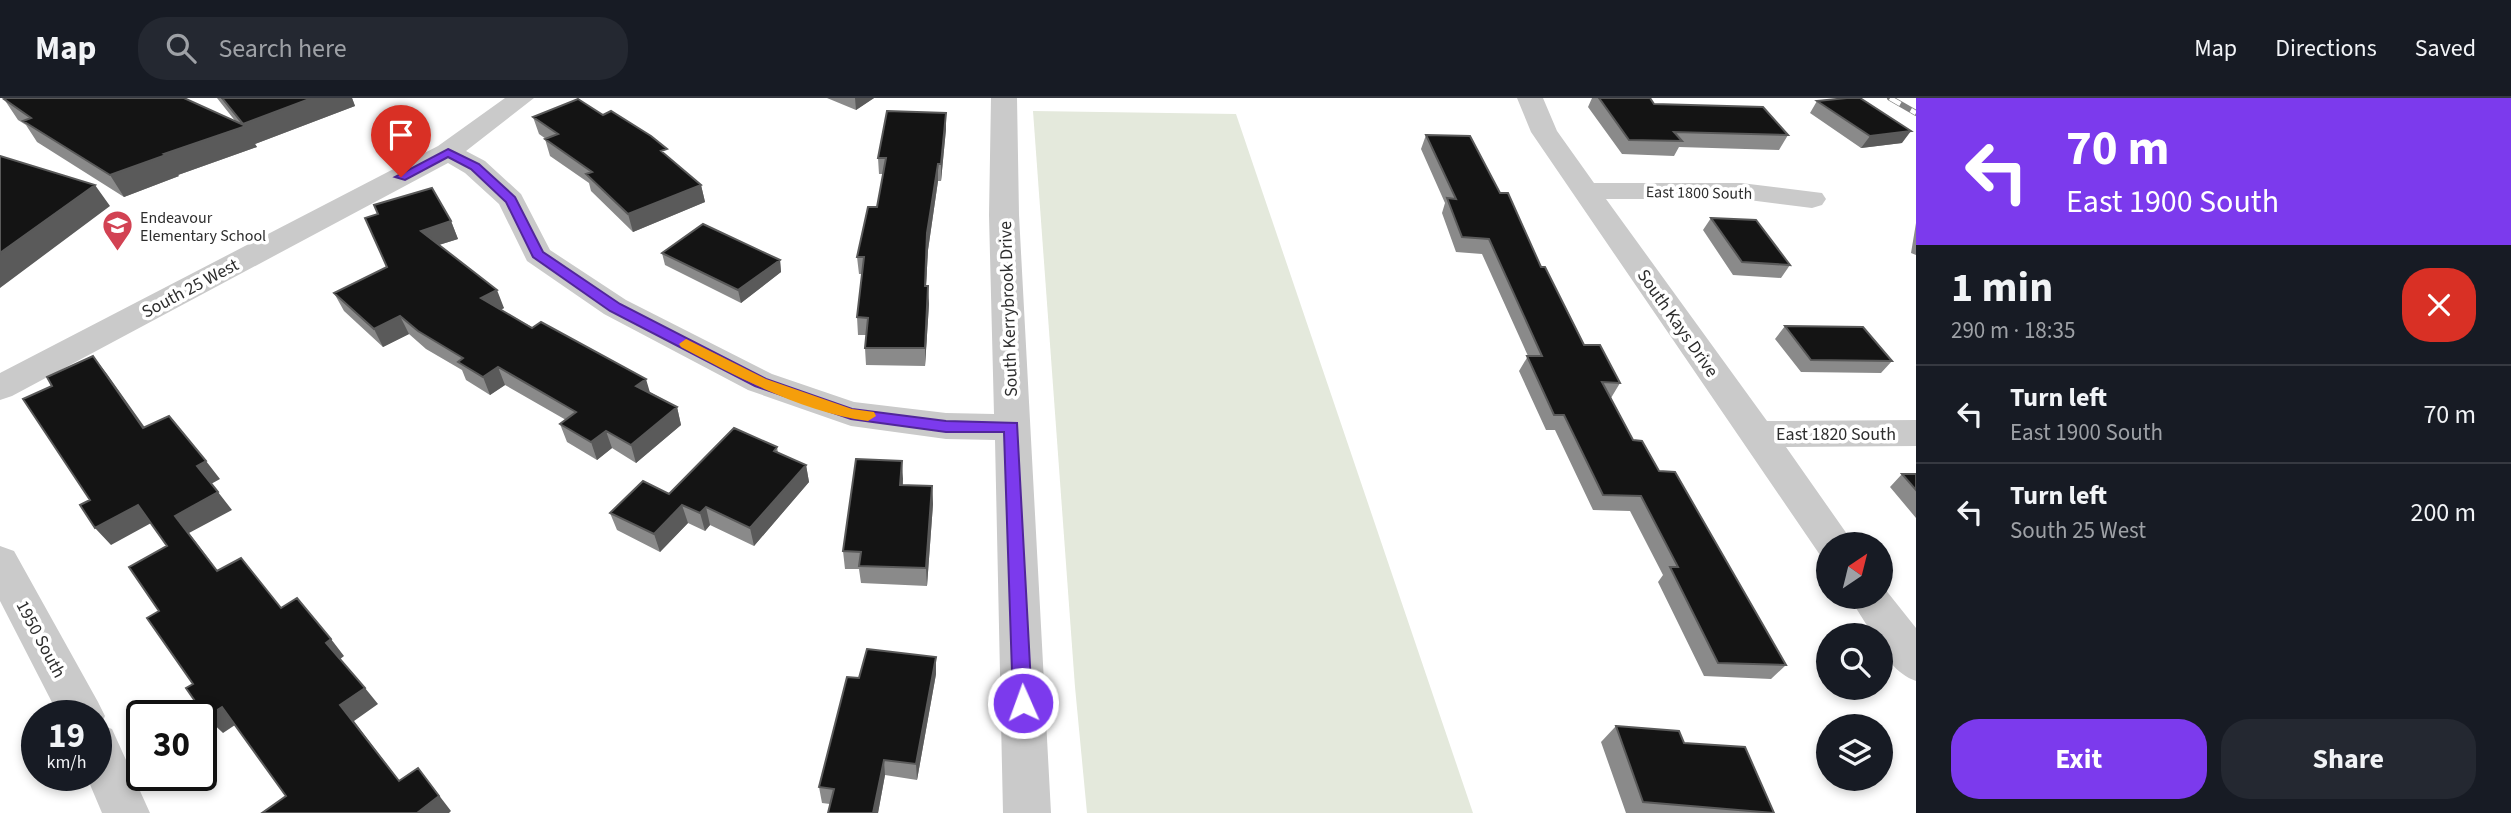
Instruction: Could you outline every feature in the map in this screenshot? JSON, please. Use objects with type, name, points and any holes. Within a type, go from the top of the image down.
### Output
[{"type":"street","name":"South 25 West","points":[[0,388],[448,152],[521,98]]},
{"type":"street","name":"South Kerrybrook Drive","points":[[1004,98],[1004,215],[1027,813]]},
{"type":"street","name":"South Kays Drive","points":[[1530,98],[1544,132],[1825,532]]},
{"type":"street","points":[[448,152],[475,167],[511,200],[538,255],[615,307],[760,383],[851,414],[946,426],[1012,427]]},
{"type":"street","name":"East 1800 South","points":[[1586,191],[1741,191],[1812,199]]},
{"type":"street","name":"East 1820 South","points":[[1756,434],[1916,433]]},
{"type":"street","name":"1950 South","points":[[0,562],[73,700]]},
{"type":"street","points":[[1879,609],[1916,662]]},
{"type":"street","points":[[112,781],[126,813]]},
{"type":"shaded area","points":[[1033,111],[1236,114],[1473,813],[1087,813],[1075,687]]},
{"type":"building","points":[[184,98],[246,126],[110,175],[23,121],[31,118],[4,99]]},
{"type":"building","points":[[222,98],[312,98],[243,124]]},
{"type":"building","points":[[1599,98],[1650,98],[1654,104],[1763,107],[1788,135],[1674,132],[1682,141],[1629,140]]},
{"type":"building","points":[[1860,98],[1911,131],[1870,136],[1817,101]]},
{"type":"building","points":[[578,99],[603,115],[611,111],[651,136],[667,149],[661,151],[701,185],[628,214],[586,174],[592,172],[545,139],[558,134],[533,117]]},
{"type":"building","points":[[887,111],[946,113],[941,164],[938,164],[927,233],[925,348],[865,348],[868,318],[857,317],[864,257],[857,257],[868,207],[877,207],[886,158],[878,158]]},
{"type":"building","points":[[1426,135],[1470,136],[1500,193],[1508,193],[1541,267],[1545,267],[1584,345],[1600,345],[1620,383],[1602,382],[1633,440],[1642,441],[1659,471],[1675,472],[1786,665],[1718,663],[1670,567],[1678,567],[1641,496],[1603,495],[1564,415],[1554,415],[1527,356],[1542,356],[1489,239],[1462,237],[1447,198],[1456,199]]},
{"type":"building","points":[[0,156],[95,185],[0,253]]},
{"type":"building","points":[[432,188],[451,221],[421,231],[497,290],[481,298],[532,328],[541,322],[646,379],[636,386],[677,407],[631,445],[606,431],[591,442],[560,424],[576,412],[498,367],[483,377],[458,362],[463,358],[418,331],[400,316],[374,329],[334,293],[387,267],[365,218],[378,214],[374,205]]},
{"type":"building","points":[[1711,218],[1756,220],[1790,265],[1742,262]]},
{"type":"building","points":[[703,224],[780,260],[738,290],[662,253]]},
{"type":"building","points":[[1785,326],[1863,327],[1892,361],[1811,360]]},
{"type":"building","points":[[93,356],[143,428],[169,416],[206,461],[197,466],[218,492],[175,516],[217,571],[241,558],[281,608],[297,598],[331,639],[326,643],[365,688],[340,705],[399,781],[418,768],[439,796],[417,813],[262,813],[286,796],[222,707],[217,710],[217,700],[194,700],[186,688],[193,684],[147,618],[159,611],[129,567],[167,546],[138,505],[95,528],[80,505],[90,500],[23,399],[52,386],[47,377]]},
{"type":"building","points":[[734,428],[777,447],[774,451],[806,465],[750,528],[706,507],[700,513],[682,505],[654,534],[610,513],[643,481],[669,494]]},
{"type":"building","points":[[856,459],[902,461],[900,485],[932,486],[926,568],[859,566],[861,552],[843,551]]},
{"type":"building","points":[[1902,474],[1916,474],[1916,490]]},
{"type":"building","points":[[867,649],[936,657],[916,764],[884,760],[873,813],[828,813],[834,789],[819,787],[847,677],[859,678]]},
{"type":"building","points":[[1616,726],[1679,731],[1684,743],[1745,747],[1774,813],[1643,802]]},
{"type":"railway","points":[[1890,98],[1916,113]]},
{"type":"slow traffic","points":[[686,344],[760,383],[851,414],[868,416]]},
{"type":"place","name":"Endeavour Elementary School","points":[[117,253]]},
{"type":"route","points":[[401,177],[448,152],[475,167],[511,200],[538,255],[615,307],[760,383],[851,414],[946,426],[1012,427],[1023,703]]}]
